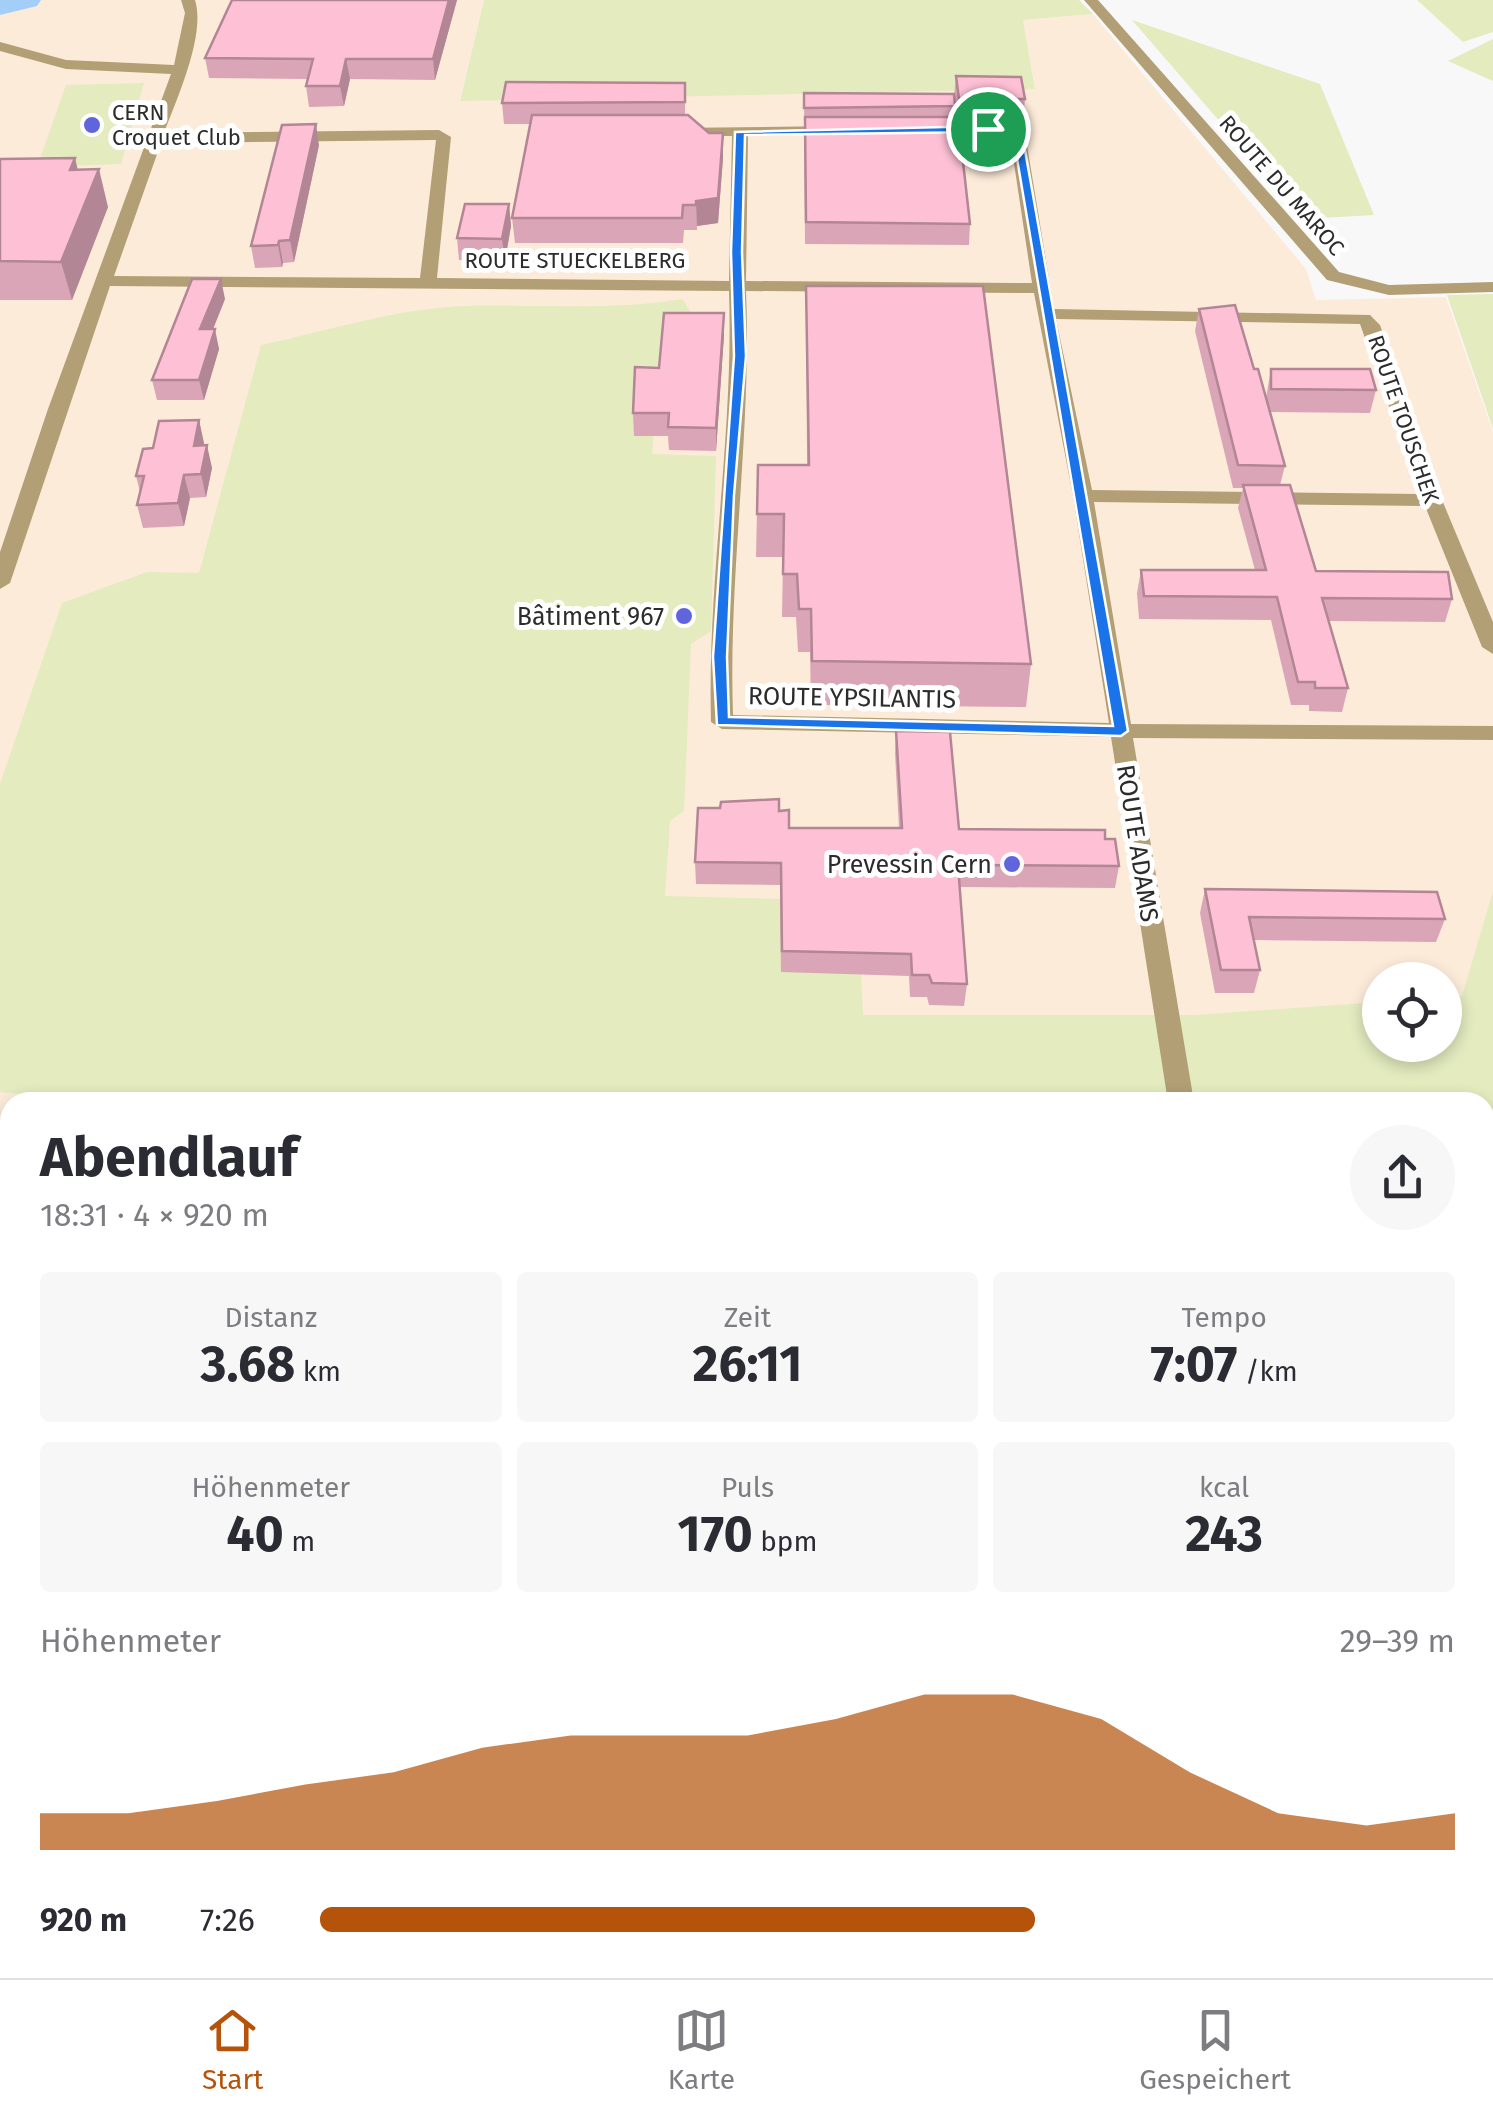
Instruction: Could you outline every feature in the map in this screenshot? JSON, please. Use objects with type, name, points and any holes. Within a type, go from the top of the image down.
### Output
[{"type":"street","points":[[0,583],[57,409],[180,70],[192,13],[188,0]]},
{"type":"street","name":"ROUTE DU MAROC","points":[[1092,0],[1334,276],[1356,287],[1368,288],[1493,287]]},
{"type":"street","points":[[0,46],[45,64],[102,71],[180,70]]},
{"type":"street","name":"ROUTE ADAMS","points":[[912,130],[988,129],[1017,133],[1083,496],[1179,1092]]},
{"type":"street","points":[[658,132],[854,130]]},
{"type":"street","points":[[739,283],[740,132]]},
{"type":"street","points":[[156,138],[440,135],[446,140],[428,282]]},
{"type":"street","name":"ROUTE STUECKELBERG","points":[[106,281],[1044,288]]},
{"type":"street","name":"ROUTE YPSILANTIS","points":[[739,283],[740,356],[720,657],[722,722],[1121,731]]},
{"type":"street","name":"ROUTE TOUSCHEK","points":[[1048,314],[1364,319],[1371,326],[1432,500],[1493,647]]},
{"type":"street","points":[[1083,496],[1432,500]]},
{"type":"street","points":[[1121,731],[1493,733]]},
{"type":"shaded area","points":[[0,0],[484,0],[460,100],[1035,88],[1023,20],[1093,14],[1306,269],[1316,300],[1446,297],[1493,432],[1493,1092],[0,1092]]},
{"type":"green space","points":[[484,0],[1079,0],[1093,14],[1023,20],[1035,89],[460,101]]},
{"type":"green space","points":[[1417,0],[1493,0],[1493,32],[1463,42]]},
{"type":"green space","points":[[1132,20],[1320,84],[1374,215],[1304,219]]},
{"type":"green space","points":[[1493,39],[1493,81],[1448,61]]},
{"type":"green space","name":"CERN Croquet Club","points":[[144,83],[121,164],[37,167],[66,85]]},
{"type":"green space","points":[[1493,294],[1493,429],[1447,295]]},
{"type":"green space","points":[[682,299],[697,321],[661,333],[652,454],[716,456],[711,631],[691,644],[684,811],[670,821],[665,896],[782,899],[861,975],[863,1015],[1195,1015],[1362,1003],[1362,1062],[1462,1062],[1462,996],[1493,891],[1493,1092],[0,1092],[0,784],[62,603],[147,572],[199,573],[261,345],[440,308],[601,306]]},
{"type":"building","points":[[232,0],[449,0],[433,59],[346,59],[340,86],[306,86],[313,59],[205,58]]},
{"type":"building","points":[[956,76],[1021,77],[1025,99],[959,99]]},
{"type":"building","points":[[506,82],[685,83],[685,102],[502,103]]},
{"type":"building","points":[[804,93],[954,94],[955,106],[804,108]]},
{"type":"building","points":[[532,115],[688,115],[709,133],[723,133],[718,198],[683,205],[682,218],[512,218]]},
{"type":"building","points":[[805,117],[958,117],[970,224],[806,222]]},
{"type":"building","points":[[316,124],[290,240],[279,241],[278,245],[251,246],[282,125]]},
{"type":"building","points":[[75,158],[70,170],[99,169],[61,262],[0,261],[0,159]]},
{"type":"building","points":[[465,204],[509,204],[502,239],[457,238]]},
{"type":"building","points":[[192,279],[221,279],[200,329],[215,329],[199,380],[152,380]]},
{"type":"building","points":[[806,286],[983,286],[1031,664],[812,661],[811,609],[799,609],[797,574],[783,574],[784,514],[757,514],[758,465],[809,465]]},
{"type":"building","points":[[1235,305],[1285,466],[1238,465],[1199,309]]},
{"type":"building","points":[[664,313],[724,313],[716,428],[668,427],[669,413],[633,413],[635,367],[659,368]]},
{"type":"building","points":[[1271,369],[1370,369],[1376,390],[1271,389]]},
{"type":"building","points":[[199,420],[194,446],[207,445],[201,474],[184,475],[178,503],[137,505],[144,476],[136,476],[143,449],[153,448],[159,421]]},
{"type":"building","points":[[1243,485],[1290,485],[1316,571],[1448,572],[1452,599],[1322,598],[1348,688],[1315,688],[1315,682],[1298,682],[1277,597],[1144,596],[1141,570],[1266,570]]},
{"type":"building","points":[[896,731],[950,732],[959,829],[1105,830],[1105,839],[1115,839],[1119,866],[958,865],[967,984],[932,983],[929,975],[912,975],[911,954],[782,951],[781,863],[695,862],[698,808],[720,808],[721,802],[779,799],[779,811],[789,810],[789,828],[902,828]]},
{"type":"building","points":[[1205,889],[1437,892],[1445,919],[1249,917],[1260,970],[1221,970]]},
{"type":"waterway","points":[[0,7],[27,0]]},
{"type":"place","name":"CERN Croquet Club","points":[[92,125]]},
{"type":"place","name":"Bâtiment 967","points":[[684,616]]},
{"type":"place","name":"Prevessin Cern","points":[[1012,864]]},
{"type":"route","points":[[988,129],[1017,133],[1121,731],[722,722],[720,657],[740,356],[736,252],[740,132],[988,129]]}]
